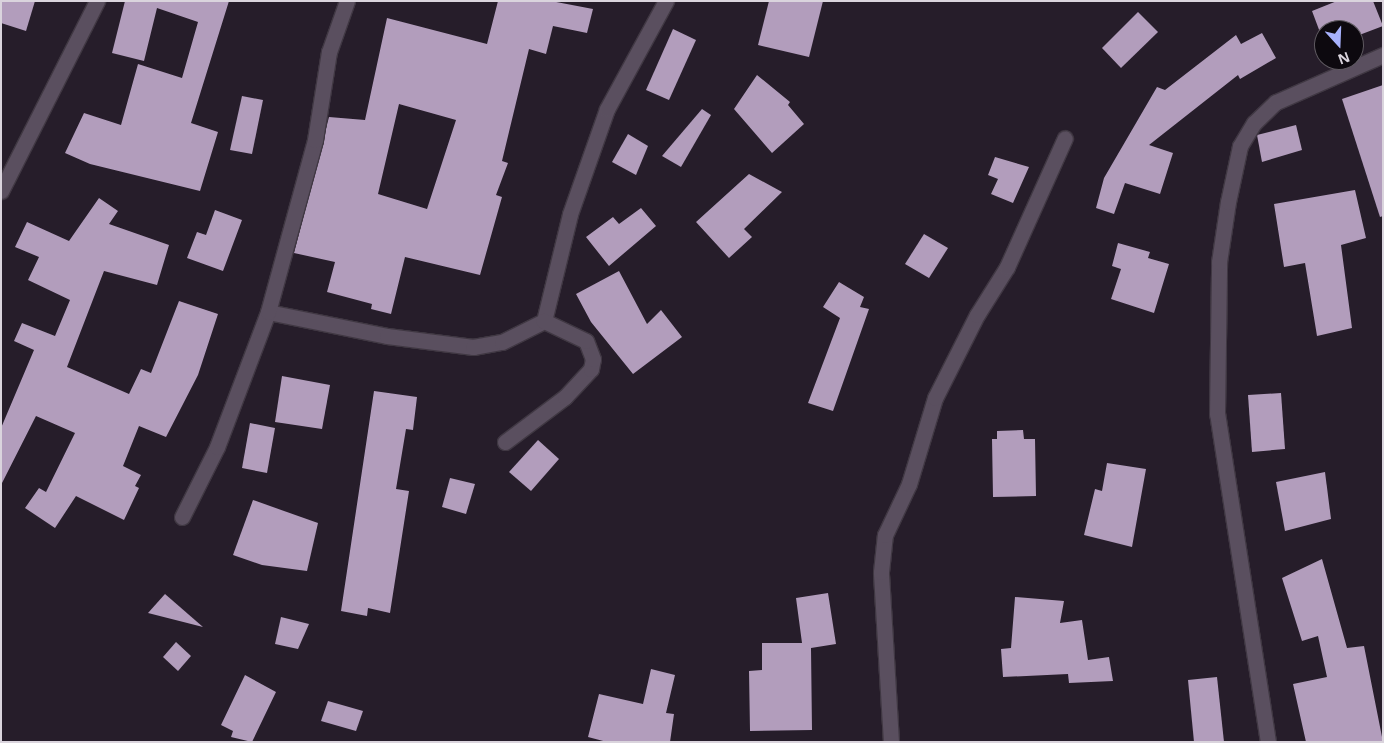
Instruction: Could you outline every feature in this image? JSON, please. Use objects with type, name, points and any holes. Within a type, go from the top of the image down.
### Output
[{"type":"street","points":[[1,191],[97,1]]},
{"type":"street","points":[[182,516],[217,447],[268,312],[315,140],[329,52],[347,1]]},
{"type":"street","points":[[268,312],[387,336],[473,347],[502,342],[544,321],[570,214],[606,109],[666,1]]},
{"type":"street","points":[[1268,742],[1217,414],[1219,262],[1228,202],[1240,146],[1254,123],[1276,102],[1383,55]]},
{"type":"street","points":[[891,742],[881,572],[884,535],[909,484],[935,398],[1011,259],[1065,138]]},
{"type":"street","points":[[506,442],[565,397],[591,369],[593,359],[586,341],[544,321]]},
{"type":"building","points":[[1,1],[35,1],[26,31],[1,23]]},
{"type":"building","points":[[125,1],[229,1],[191,123],[218,132],[200,191],[90,164],[65,153],[84,113],[121,125],[138,64],[182,78],[198,22],[157,8],[144,61],[112,53]]},
{"type":"building","points":[[498,1],[551,1],[593,9],[587,33],[553,26],[546,54],[529,49],[502,161],[508,163],[496,195],[502,197],[480,275],[405,257],[391,314],[371,309],[372,304],[327,292],[335,262],[294,253],[329,117],[365,120],[387,18],[487,44]],"holes":[[[399,104],[456,120],[427,209],[378,194]]]},
{"type":"building","points":[[769,1],[823,1],[809,57],[758,45]]},
{"type":"building","points":[[1337,1],[1373,1],[1383,26],[1364,33],[1364,20],[1315,20],[1312,11]]},
{"type":"building","points":[[1138,12],[1158,32],[1121,68],[1102,48]]},
{"type":"building","points":[[673,29],[696,40],[669,100],[646,90]]},
{"type":"building","points":[[1262,33],[1276,58],[1240,79],[1238,75],[1149,145],[1173,153],[1160,194],[1125,183],[1114,214],[1096,208],[1104,178],[1157,87],[1165,90],[1236,35],[1241,44]]},
{"type":"building","points":[[757,75],[790,102],[788,105],[804,124],[772,153],[734,109]]},
{"type":"building","points":[[1383,85],[1383,216],[1380,217],[1342,99]]},
{"type":"building","points":[[242,96],[263,100],[252,154],[230,150]]},
{"type":"building","points":[[702,109],[711,115],[681,167],[662,156]]},
{"type":"building","points":[[1296,125],[1302,150],[1262,162],[1257,135]]},
{"type":"building","points":[[628,134],[648,146],[636,175],[612,162]]},
{"type":"building","points":[[995,157],[1029,167],[1013,203],[991,194],[998,179],[988,175]]},
{"type":"building","points":[[749,174],[782,192],[744,229],[752,237],[729,258],[696,222]]},
{"type":"building","points":[[1355,190],[1366,238],[1341,245],[1352,328],[1317,336],[1305,263],[1284,267],[1274,204]]},
{"type":"building","points":[[99,198],[118,211],[109,224],[169,245],[157,285],[104,271],[67,367],[129,394],[141,369],[151,373],[179,301],[218,314],[198,375],[166,437],[139,426],[123,466],[141,475],[135,486],[139,488],[124,520],[76,496],[55,528],[25,508],[39,488],[46,492],[75,433],[36,416],[1,485],[1,428],[34,350],[14,341],[22,323],[55,336],[70,300],[28,280],[39,257],[15,247],[27,222],[69,241]]},
{"type":"building","points":[[641,208],[656,226],[609,266],[586,237],[613,217],[619,224]]},
{"type":"building","points":[[215,210],[242,220],[223,271],[187,258],[197,232],[206,235]]},
{"type":"building","points":[[924,234],[948,248],[929,278],[905,264]]},
{"type":"building","points":[[1118,243],[1150,252],[1148,258],[1169,264],[1154,313],[1111,299],[1121,269],[1112,266]]},
{"type":"building","points":[[619,271],[647,324],[661,310],[682,337],[633,374],[591,322],[576,294]]},
{"type":"building","points":[[839,282],[864,297],[860,307],[869,309],[833,411],[808,403],[840,318],[823,307]]},
{"type":"building","points":[[282,376],[330,385],[322,429],[275,422]]},
{"type":"building","points":[[374,391],[417,397],[413,430],[406,429],[396,489],[409,491],[390,613],[368,608],[367,616],[341,611]]},
{"type":"building","points":[[1281,393],[1285,449],[1252,452],[1248,395]]},
{"type":"building","points":[[250,423],[275,428],[267,473],[242,468]]},
{"type":"building","points":[[1023,430],[1024,439],[1035,439],[1036,496],[993,497],[992,439],[997,439],[997,431]]},
{"type":"building","points":[[538,440],[559,459],[531,491],[509,472]]},
{"type":"building","points":[[1107,463],[1146,469],[1132,547],[1084,535],[1095,489],[1102,491]]},
{"type":"building","points":[[1325,472],[1331,519],[1285,531],[1276,482]]},
{"type":"building","points":[[450,478],[475,484],[466,514],[442,507]]},
{"type":"building","points":[[253,500],[318,523],[307,571],[262,565],[233,555]]},
{"type":"building","points":[[1322,559],[1347,648],[1364,646],[1383,742],[1306,742],[1293,684],[1327,677],[1318,636],[1302,641],[1282,578]]},
{"type":"building","points":[[828,593],[836,644],[811,648],[812,730],[750,731],[749,671],[762,670],[762,643],[802,643],[796,598]]},
{"type":"building","points":[[165,594],[203,627],[148,613]]},
{"type":"building","points":[[1015,597],[1064,601],[1060,623],[1082,620],[1088,660],[1109,657],[1113,681],[1069,683],[1068,674],[1003,677],[1001,649],[1011,648]]},
{"type":"building","points":[[281,617],[309,624],[298,649],[275,644]]},
{"type":"building","points":[[176,642],[191,656],[178,671],[163,657]]},
{"type":"building","points":[[651,669],[675,675],[666,713],[674,714],[670,742],[607,742],[588,737],[599,694],[643,704]]},
{"type":"building","points":[[245,675],[276,692],[252,742],[231,737],[233,731],[221,725]]},
{"type":"building","points":[[1217,677],[1224,742],[1194,742],[1188,680]]},
{"type":"building","points":[[328,701],[363,711],[356,731],[321,721]]}]
